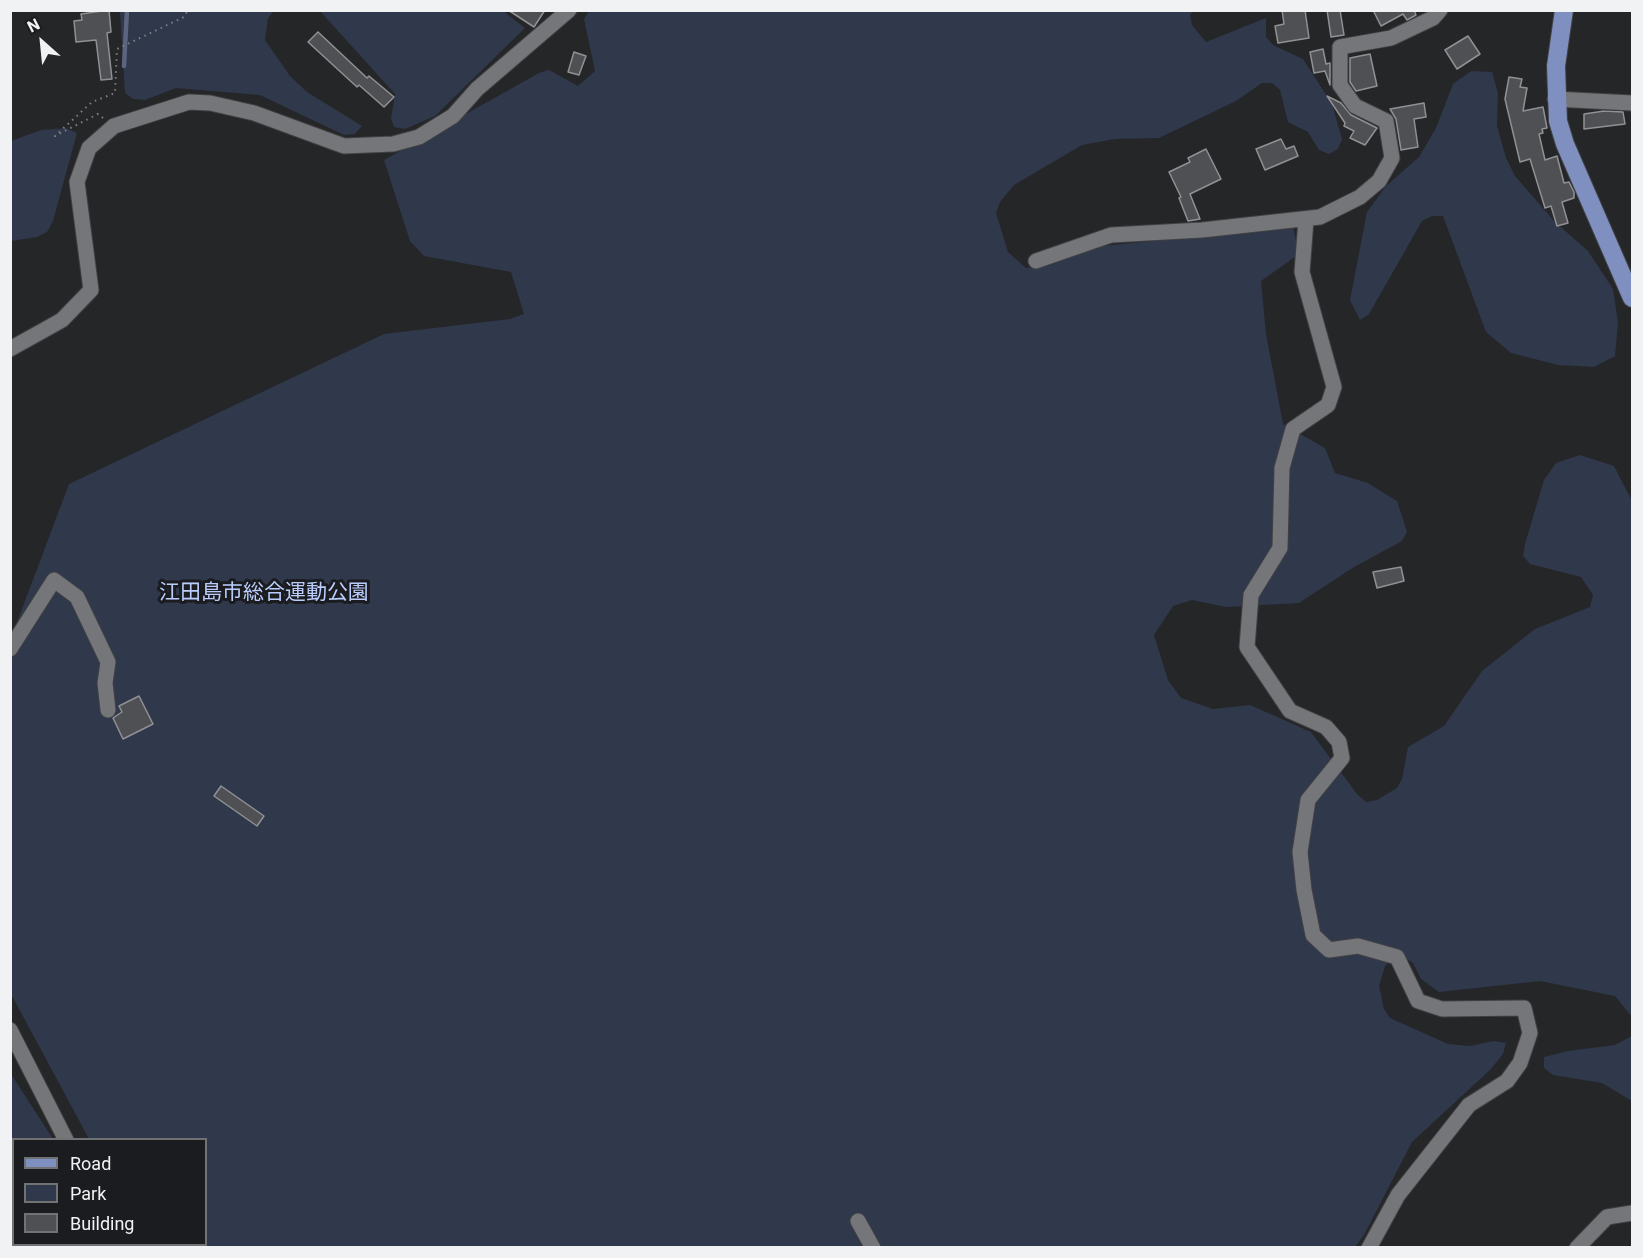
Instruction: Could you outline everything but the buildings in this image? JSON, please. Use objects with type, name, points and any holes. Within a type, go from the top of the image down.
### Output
[{"type":"main road","points":[[1564,10],[1556,66],[1555,99],[1565,144],[1632,298]]},
{"type":"street","points":[[1036,261],[1111,235],[1306,220],[1320,217],[1360,197],[1378,181],[1392,158],[1386,121],[1355,106],[1340,85],[1340,47],[1391,38],[1433,18],[1440,10]]},
{"type":"street","points":[[10,349],[62,320],[91,290],[77,182],[89,148],[114,126],[189,102],[210,103],[255,113],[344,146],[393,144],[419,137],[453,116],[477,89],[567,11]]},
{"type":"street","points":[[1555,99],[1632,103]]},
{"type":"street","points":[[1306,220],[1302,272],[1334,387],[1328,405],[1293,429],[1282,468],[1281,548],[1251,595],[1247,647],[1290,711],[1326,727],[1339,742],[1342,758],[1308,800],[1300,852],[1313,935],[1329,950],[1358,946],[1397,957],[1418,1000],[1442,1010],[1524,1008],[1530,1033],[1520,1063],[1514,1072],[1507,1081],[1469,1106],[1398,1195],[1369,1248]]},
{"type":"street","points":[[10,650],[54,580],[77,597],[108,662],[105,683],[108,710]]},
{"type":"street","points":[[10,1030],[65,1138]]},
{"type":"street","points":[[1577,1248],[1607,1216],[1632,1213]]},
{"type":"street","points":[[858,1221],[873,1248]]},
{"type":"path","points":[[114,126],[98,114],[55,136],[92,102],[115,93],[117,49],[184,17],[188,10]]},
{"type":"green space","points":[[120,11],[274,11],[268,18],[265,40],[290,76],[307,92],[362,126],[355,134],[344,135],[260,95],[176,88],[145,100],[133,99],[125,93]]},
{"type":"green space","points":[[320,11],[503,11],[525,28],[435,116],[405,129],[394,127],[391,118],[395,94]]},
{"type":"green space","name":"江田島市総合運動公園","points":[[589,11],[1193,11],[1190,15],[1192,25],[1206,42],[1266,18],[1266,37],[1273,45],[1303,59],[1332,104],[1342,139],[1338,149],[1329,154],[1319,150],[1308,132],[1288,122],[1280,90],[1272,83],[1262,83],[1236,101],[1159,138],[1115,139],[1082,145],[1014,185],[1000,202],[996,213],[1008,252],[1026,268],[1048,266],[1103,246],[1293,227],[1299,254],[1261,281],[1266,334],[1283,424],[1325,448],[1335,473],[1368,483],[1397,501],[1407,532],[1402,541],[1354,567],[1299,603],[1226,607],[1192,600],[1173,606],[1154,635],[1168,680],[1181,698],[1213,709],[1250,705],[1311,732],[1357,794],[1366,802],[1377,800],[1397,788],[1402,779],[1408,747],[1444,726],[1482,671],[1535,629],[1590,607],[1593,595],[1581,577],[1530,564],[1523,556],[1525,544],[1544,480],[1556,463],[1580,455],[1614,466],[1632,501],[1632,1017],[1615,996],[1540,981],[1439,992],[1421,979],[1413,963],[1404,957],[1393,958],[1385,966],[1379,986],[1384,1009],[1390,1018],[1448,1044],[1470,1046],[1494,1041],[1506,1043],[1503,1054],[1490,1070],[1412,1142],[1364,1235],[1355,1247],[143,1247],[207,1246],[207,1138],[88,1138],[11,994],[10,641],[69,484],[384,334],[510,319],[524,314],[511,272],[424,256],[410,241],[384,160],[539,73],[549,70],[578,86],[595,71],[584,19]]},
{"type":"green space","points":[[1471,71],[1492,72],[1498,93],[1497,126],[1506,158],[1515,176],[1554,221],[1588,251],[1613,289],[1618,322],[1615,356],[1594,367],[1558,365],[1511,353],[1486,332],[1443,216],[1432,216],[1422,221],[1369,314],[1360,320],[1350,300],[1367,212],[1386,186],[1419,157],[1436,128],[1453,84]]},
{"type":"green space","points":[[66,128],[77,133],[53,221],[47,232],[37,237],[11,241],[11,141],[41,130]]},
{"type":"green space","points":[[1632,1036],[1632,1101],[1602,1083],[1553,1075],[1544,1068],[1544,1057],[1568,1051],[1615,1045]]},
{"type":"green space","points":[[11,1074],[52,1138],[12,1138],[12,1246],[99,1247],[11,1247]]},
{"type":"waterway","points":[[124,66],[127,10]]}]
